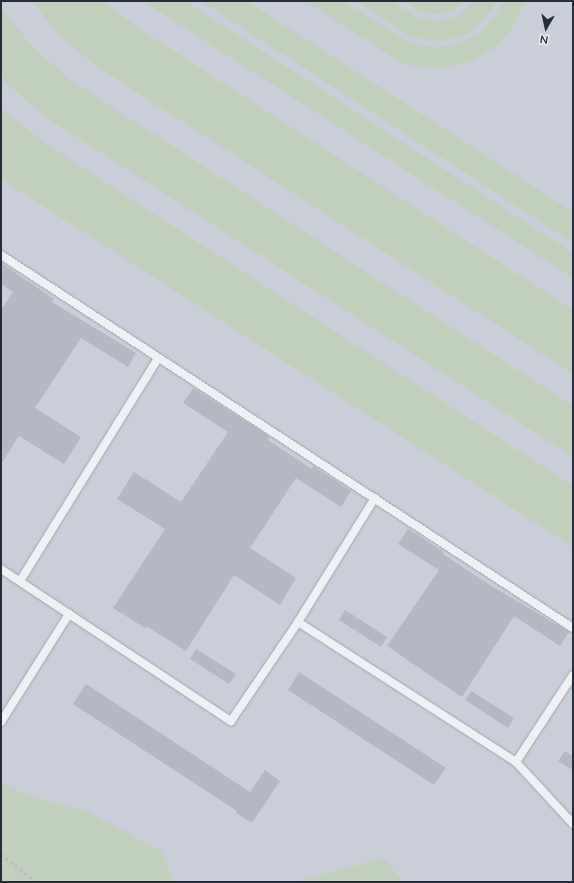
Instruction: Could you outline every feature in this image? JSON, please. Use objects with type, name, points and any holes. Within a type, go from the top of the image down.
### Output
[{"type":"lane","points":[[1,255],[573,628]]},
{"type":"lane","points":[[20,582],[158,358]]},
{"type":"lane","points":[[1,569],[231,721],[298,622],[375,498]]},
{"type":"lane","points":[[1,722],[69,614]]},
{"type":"lane","points":[[298,622],[516,762],[573,824]]},
{"type":"lane","points":[[516,762],[573,675]]},
{"type":"path","points":[[1,854],[36,882]]},
{"type":"shaded area","points":[[1,1],[573,1],[573,882],[1,882]]},
{"type":"green space","points":[[32,1],[103,1],[137,27],[573,310],[573,374],[93,64],[57,33]]},
{"type":"green space","points":[[143,1],[185,1],[573,253],[573,278]]},
{"type":"green space","points":[[201,1],[247,1],[573,212],[573,243]]},
{"type":"green space","points":[[306,1],[343,1],[410,43],[434,48],[458,44],[480,33],[496,15],[504,1],[526,1],[513,27],[494,48],[469,62],[441,68],[413,66],[399,62]]},
{"type":"green space","points":[[356,1],[392,1],[418,18],[437,21],[455,17],[463,12],[474,1],[497,1],[484,20],[467,34],[456,38],[434,41],[412,37]]},
{"type":"green space","points":[[404,1],[466,1],[452,11],[436,14],[421,12]]},
{"type":"green space","points":[[1,7],[31,45],[69,79],[573,406],[573,457],[41,114],[1,78]]},
{"type":"green space","points":[[1,108],[45,143],[573,486],[573,547],[1,179]]},
{"type":"green space","points":[[1,782],[27,795],[86,811],[160,850],[175,882],[1,882]]},
{"type":"green space","points":[[383,858],[404,882],[295,882]]},
{"type":"building","points":[[1,263],[54,299],[52,302],[136,353],[128,367],[81,338],[35,408],[81,437],[64,464],[19,436],[1,464],[1,310],[13,292],[1,284]]},
{"type":"building","points":[[193,388],[270,437],[268,440],[312,469],[313,466],[351,491],[341,507],[296,478],[250,548],[296,578],[280,605],[234,575],[186,651],[146,626],[145,628],[113,608],[165,529],[117,499],[134,472],[181,502],[228,432],[183,403]]},
{"type":"building","points":[[408,529],[444,552],[443,554],[490,585],[569,632],[560,646],[514,616],[462,697],[387,646],[439,570],[398,544]]},
{"type":"building","points":[[345,610],[387,637],[381,647],[339,620]]},
{"type":"building","points":[[196,649],[236,674],[229,684],[190,659]]},
{"type":"building","points":[[299,672],[446,768],[434,785],[288,690]]},
{"type":"building","points":[[86,684],[250,792],[265,770],[280,781],[252,823],[236,813],[237,811],[73,704]]},
{"type":"building","points":[[471,691],[514,718],[508,728],[465,700]]},
{"type":"building","points":[[565,751],[573,756],[573,770],[558,761]]}]
